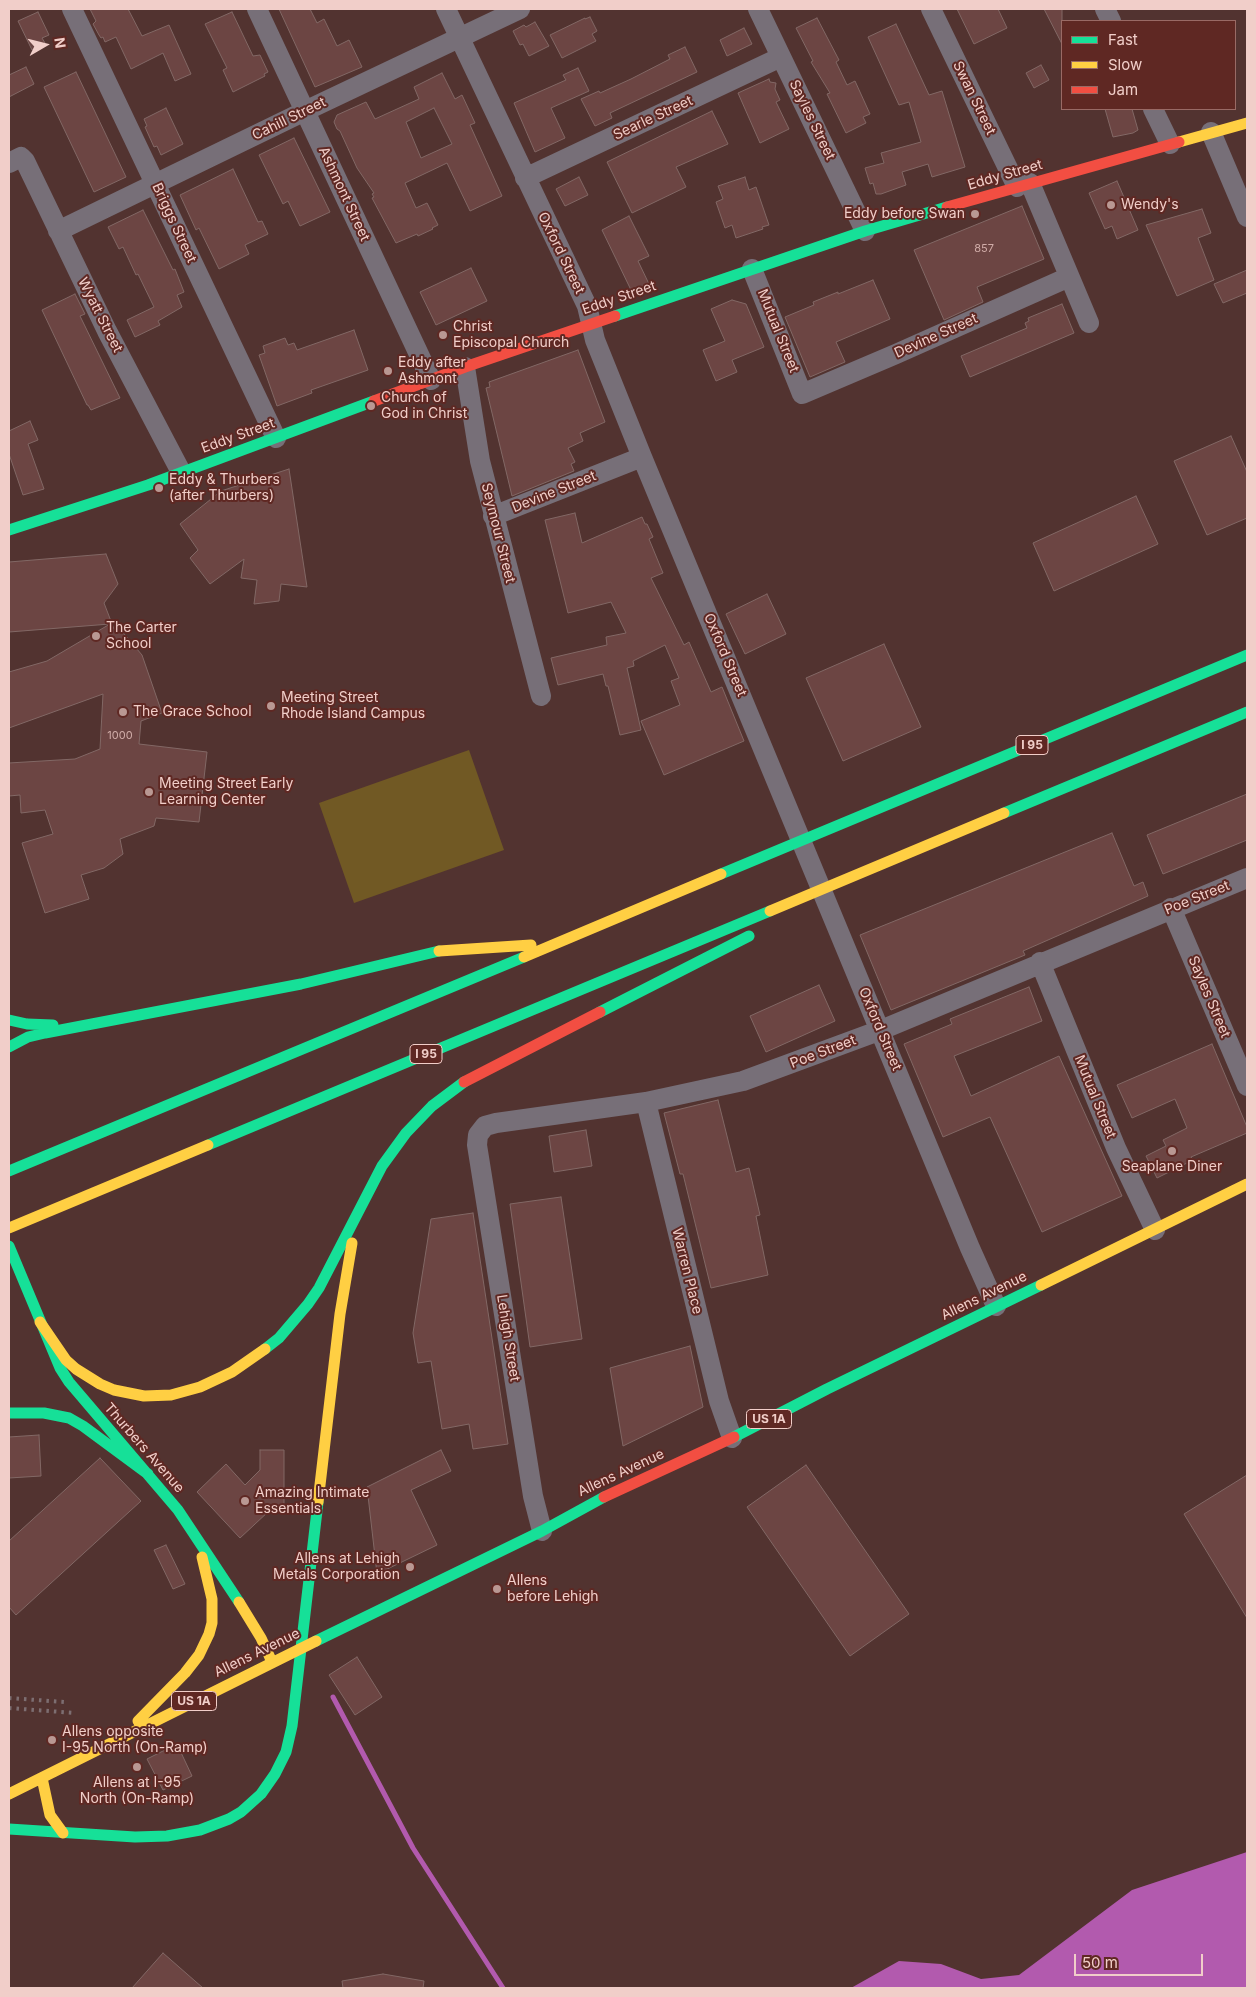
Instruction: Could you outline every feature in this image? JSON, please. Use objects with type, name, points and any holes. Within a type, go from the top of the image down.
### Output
[{"type":"main road","name":"Eddy Street","points":[[10,527],[94,503],[276,438],[465,367],[865,232],[1024,185],[1247,123]]},
{"type":"main road","name":"I 95","points":[[9,1171],[1247,655]]},
{"type":"main road","points":[[789,915],[803,902],[890,861],[1247,712]]},
{"type":"main road","name":"I 95","points":[[9,1228],[803,902]]},
{"type":"main road","points":[[40,1322],[66,1360],[76,1369],[100,1384],[114,1390],[144,1396],[171,1395],[217,1380],[262,1351],[294,1322],[319,1288],[371,1184],[393,1149],[418,1119],[446,1094],[489,1068],[756,933]]},
{"type":"main road","points":[[9,1047],[28,1037],[92,1022],[301,984],[443,950],[550,944]]},
{"type":"main road","points":[[9,1020],[43,1025],[92,1022]]},
{"type":"main road","points":[[9,1829],[119,1837],[152,1837],[192,1832],[215,1825],[241,1812],[261,1794],[281,1764],[290,1739],[345,1277],[356,1229],[371,1184]]},
{"type":"main road","name":"Allens Avenue","points":[[9,1794],[272,1662],[542,1531],[588,1504],[732,1438],[996,1306],[1247,1184]]},
{"type":"main road","name":"Thurbers Avenue","points":[[9,1246],[60,1368],[69,1382],[103,1423],[166,1494],[192,1530],[261,1638],[272,1662]]},
{"type":"main road","points":[[9,1413],[44,1413],[69,1418],[83,1426],[148,1474]]},
{"type":"main road","points":[[116,1741],[185,1673],[199,1655],[209,1634],[212,1611],[210,1588],[192,1530]]},
{"type":"main road","points":[[42,1778],[50,1815],[63,1833]]},
{"type":"street","name":"Briggs Street","points":[[72,9],[276,438]]},
{"type":"street","name":"Ashmont Street","points":[[257,9],[431,380]]},
{"type":"street","name":"Oxford Street","points":[[446,9],[524,178],[588,306],[595,340],[642,457],[996,1306]]},
{"type":"street","name":"Cahill Street","points":[[58,231],[520,9]]},
{"type":"street","name":"Sayles Street","points":[[758,9],[865,232]]},
{"type":"street","name":"Swan Street","points":[[931,9],[1024,185],[1069,277],[1089,323]]},
{"type":"street","name":"Searle Street","points":[[524,178],[781,56]]},
{"type":"street","points":[[1153,110],[1170,144]]},
{"type":"street","points":[[1211,132],[1247,218]]},
{"type":"street","name":"Wyatt Street","points":[[15,160],[25,161],[107,331],[181,472]]},
{"type":"street","name":"Mutual Street","points":[[752,269],[802,394]]},
{"type":"street","name":"Devine Street","points":[[802,394],[1069,277]]},
{"type":"street","name":"Seymour Street","points":[[465,367],[480,460],[541,696]]},
{"type":"street","name":"Devine Street","points":[[493,516],[642,457]]},
{"type":"street","name":"Poe Street","points":[[477,1145],[478,1135],[481,1130],[490,1124],[646,1102],[743,1081],[881,1030],[1040,962],[1247,878]]},
{"type":"street","name":"Sayles Street","points":[[1171,908],[1247,1086]]},
{"type":"street","name":"Mutual Street","points":[[1040,962],[1116,1148],[1155,1230]]},
{"type":"street","name":"Warren Place","points":[[646,1102],[719,1400],[732,1438]]},
{"type":"street","name":"Lehigh Street","points":[[477,1145],[533,1496],[542,1531]]},
{"type":"shaded area","points":[[469,750],[504,850],[354,903],[319,803]]},
{"type":"shaded area","points":[[1247,1852],[1247,1988],[851,1988],[899,1961],[941,1964],[981,1979],[1019,1975],[1132,1890]]},
{"type":"building","points":[[90,9],[128,9],[142,36],[169,25],[191,74],[175,81],[163,53],[131,69],[116,37],[105,42],[103,37],[101,38],[93,24],[96,21]]},
{"type":"building","points":[[279,9],[310,9],[317,23],[324,19],[337,46],[349,40],[362,67],[315,87]]},
{"type":"building","points":[[957,9],[998,9],[1007,28],[974,44]]},
{"type":"building","points":[[1044,9],[1062,9],[1061,42]]},
{"type":"building","points":[[38,12],[49,35],[42,38],[45,43],[32,50],[18,21]]},
{"type":"building","points":[[232,12],[253,56],[260,55],[268,72],[264,74],[265,76],[233,92],[223,70],[227,68],[205,24]]},
{"type":"building","points":[[590,17],[597,31],[592,34],[596,41],[562,58],[550,35]]},
{"type":"building","points":[[817,18],[839,60],[836,62],[847,85],[855,81],[870,114],[863,117],[866,123],[846,133],[827,94],[830,93],[811,62],[813,61],[796,28]]},
{"type":"building","points":[[535,22],[549,46],[529,56],[523,44],[520,45],[513,31]]},
{"type":"building","points":[[896,24],[929,95],[942,91],[965,167],[932,177],[928,164],[902,172],[906,185],[876,194],[873,183],[870,184],[865,168],[884,163],[881,153],[921,142],[909,102],[899,105],[868,37]]},
{"type":"building","points":[[744,28],[752,44],[727,56],[720,40]]},
{"type":"building","points":[[685,47],[697,72],[610,113],[612,118],[595,126],[581,99],[631,79],[670,59],[668,55]]},
{"type":"building","points":[[1041,65],[1049,80],[1034,88],[1026,73]]},
{"type":"building","points":[[26,67],[34,84],[9,97],[9,75]]},
{"type":"building","points":[[578,68],[589,91],[551,108],[565,138],[535,152],[514,103],[566,80],[563,75]]},
{"type":"building","points":[[76,72],[126,177],[94,192],[44,87]]},
{"type":"building","points":[[442,73],[455,99],[462,95],[475,123],[470,125],[502,196],[470,211],[447,163],[405,183],[416,208],[427,203],[438,225],[418,236],[417,234],[396,243],[372,198],[374,193],[357,168],[334,122],[337,115],[366,102],[375,119],[419,99],[414,87]],"holes":[[[434,108],[452,144],[421,158],[406,122]]]},
{"type":"building","points":[[769,79],[770,82],[776,83],[775,89],[780,100],[776,102],[789,129],[760,143],[738,93]]},
{"type":"building","points":[[166,108],[183,144],[161,155],[157,146],[154,147],[145,127],[147,126],[144,119]]},
{"type":"building","points":[[1105,110],[1132,110],[1138,130],[1133,133],[1113,137]]},
{"type":"building","points":[[712,111],[728,144],[676,167],[686,187],[632,213],[607,162]]},
{"type":"building","points":[[294,138],[330,212],[300,226],[288,201],[283,204],[259,155]]},
{"type":"building","points":[[233,169],[258,222],[262,221],[268,234],[245,245],[249,254],[219,269],[199,228],[196,230],[180,195]]},
{"type":"building","points":[[579,177],[588,195],[565,206],[556,189]]},
{"type":"building","points":[[745,177],[749,190],[756,187],[769,225],[762,227],[763,229],[736,238],[732,225],[725,228],[716,202],[723,199],[718,186]]},
{"type":"building","name":"Wendy's","points":[[1117,181],[1138,230],[1117,239],[1112,226],[1105,229],[1089,193]]},
{"type":"building","points":[[1022,206],[1044,259],[977,287],[983,302],[944,320],[914,250]]},
{"type":"building","points":[[1202,209],[1211,233],[1198,238],[1214,280],[1177,296],[1146,225]]},
{"type":"building","points":[[143,210],[173,270],[175,269],[184,292],[177,295],[182,307],[158,321],[160,325],[135,337],[127,320],[154,307],[123,247],[119,249],[108,227]]},
{"type":"building","points":[[629,216],[649,256],[638,261],[649,284],[631,290],[602,230]]},
{"type":"building","points":[[471,268],[487,301],[436,325],[420,292]]},
{"type":"building","points":[[1247,270],[1247,293],[1223,303],[1214,284]]},
{"type":"building","points":[[873,280],[890,319],[836,342],[845,362],[810,377],[785,317],[814,305],[813,302]]},
{"type":"building","points":[[75,294],[85,314],[80,316],[120,398],[91,410],[42,310]]},
{"type":"building","points":[[732,300],[746,304],[764,347],[732,360],[737,372],[716,381],[703,350],[725,341],[711,309]]},
{"type":"building","points":[[1062,304],[1074,333],[970,377],[961,356],[1027,328],[1025,323],[1029,321],[1028,318]]},
{"type":"building","points":[[354,330],[368,370],[311,390],[312,393],[277,406],[259,355],[265,353],[263,346],[285,338],[288,345],[294,343],[297,350]]},
{"type":"building","points":[[578,350],[605,422],[580,433],[583,441],[568,448],[575,462],[571,464],[574,471],[512,496],[486,388],[490,387],[489,382]]},
{"type":"building","points":[[30,421],[38,440],[28,444],[44,489],[23,495],[9,454],[9,431]]},
{"type":"building","points":[[1231,436],[1247,472],[1247,518],[1207,535],[1174,461]]},
{"type":"building","points":[[289,469],[307,587],[281,584],[279,601],[254,604],[257,580],[241,578],[244,559],[210,584],[190,558],[198,550],[180,524],[221,491]]},
{"type":"building","points":[[1136,496],[1158,544],[1054,591],[1033,543]]},
{"type":"building","points":[[575,513],[582,543],[642,517],[653,537],[649,539],[663,573],[651,578],[684,645],[689,642],[711,692],[722,687],[744,741],[664,775],[641,721],[680,705],[671,681],[679,678],[665,645],[633,661],[634,666],[627,668],[641,730],[620,735],[608,686],[606,686],[603,674],[558,685],[551,658],[607,645],[606,637],[626,633],[611,602],[568,613],[545,520]]},
{"type":"building","points":[[106,554],[118,584],[104,603],[114,629],[120,629],[142,655],[162,713],[141,721],[139,744],[207,752],[199,822],[156,818],[154,826],[120,839],[123,854],[104,868],[81,875],[89,899],[45,913],[22,843],[53,834],[45,810],[21,813],[20,795],[9,796],[9,763],[75,759],[100,749],[103,694],[9,728],[9,672],[47,661],[110,624],[9,632],[9,562]]},
{"type":"building","points":[[767,594],[786,634],[745,654],[726,614]]},
{"type":"building","points":[[884,644],[921,727],[843,761],[806,678]]},
{"type":"building","points":[[1247,794],[1247,840],[1163,874],[1147,835]]},
{"type":"building","points":[[1112,833],[1134,886],[1143,882],[1148,896],[1023,951],[1025,955],[891,1010],[860,935]]},
{"type":"building","points":[[819,985],[835,1021],[766,1052],[750,1016]]},
{"type":"building","points":[[1029,987],[1042,1021],[954,1056],[971,1096],[1059,1056],[1122,1196],[1042,1232],[990,1117],[943,1137],[904,1044],[952,1024],[950,1019]]},
{"type":"building","points":[[1212,1044],[1247,1127],[1247,1133],[1191,1157],[1193,1160],[1157,1178],[1146,1156],[1166,1146],[1163,1140],[1187,1128],[1175,1099],[1132,1118],[1117,1085]]},
{"type":"building","points":[[718,1100],[736,1172],[749,1168],[760,1215],[756,1216],[768,1275],[711,1288],[683,1174],[680,1174],[664,1113]]},
{"type":"building","points":[[586,1130],[592,1166],[554,1172],[549,1136]]},
{"type":"building","points":[[561,1197],[582,1339],[530,1347],[510,1204]]},
{"type":"building","points":[[473,1213],[508,1444],[473,1449],[469,1424],[442,1429],[431,1361],[418,1363],[413,1333],[431,1219]]},
{"type":"building","points":[[690,1346],[703,1407],[623,1446],[610,1368]]},
{"type":"building","points":[[39,1435],[41,1476],[9,1478],[9,1437]]},
{"type":"building","name":"Amazing Intimate Essentials","points":[[260,1450],[284,1450],[284,1511],[269,1511],[240,1538],[197,1492],[226,1464],[245,1485],[260,1470]]},
{"type":"building","points":[[441,1450],[451,1471],[411,1490],[437,1545],[377,1574],[367,1487]]},
{"type":"building","points":[[100,1458],[141,1501],[16,1615],[9,1607],[9,1541]]},
{"type":"building","points":[[806,1465],[909,1614],[850,1656],[747,1507]]},
{"type":"building","points":[[1247,1475],[1247,1618],[1184,1514]]},
{"type":"building","points":[[166,1545],[185,1584],[173,1589],[154,1550]]},
{"type":"building","points":[[357,1657],[382,1697],[355,1715],[329,1675]]},
{"type":"building","points":[[177,1744],[192,1776],[163,1790],[147,1759]]},
{"type":"building","points":[[163,1953],[203,1988],[132,1988]]},
{"type":"building","points":[[383,1974],[424,1981],[423,1988],[343,1988],[342,1981]]},
{"type":"waterway","points":[[333,1697],[413,1848],[503,1988]]},
{"type":"railway","points":[[9,1698],[64,1702]]},
{"type":"railway","points":[[9,1708],[75,1713]]},
{"type":"traffic: fast","points":[[615,316],[865,231],[947,207]]},
{"type":"traffic: fast","points":[[9,530],[148,485],[374,401]]},
{"type":"traffic: fast","points":[[721,874],[1247,655]]},
{"type":"traffic: fast","points":[[1004,813],[1247,712]]},
{"type":"traffic: fast","points":[[208,1145],[770,911]]},
{"type":"traffic: fast","points":[[600,1012],[749,936]]},
{"type":"traffic: fast","points":[[9,1047],[28,1037],[45,1033],[301,984],[439,951]]},
{"type":"traffic: fast","points":[[9,1171],[524,957]]},
{"type":"traffic: fast","points":[[9,1020],[27,1024],[53,1025]]},
{"type":"traffic: fast","points":[[265,1349],[279,1338],[319,1288],[382,1166],[406,1133],[432,1106],[464,1082]]},
{"type":"traffic: fast","points":[[9,1246],[60,1368],[69,1382],[178,1510],[239,1602]]},
{"type":"traffic: fast","points":[[734,1437],[827,1389],[1041,1285]]},
{"type":"traffic: fast","points":[[9,1413],[44,1413],[69,1418],[83,1426],[148,1474]]},
{"type":"traffic: fast","points":[[316,1641],[542,1531],[604,1497]]},
{"type":"traffic: fast","points":[[9,1829],[135,1837],[167,1836],[200,1830],[229,1819],[241,1812],[261,1794],[275,1774],[286,1752],[292,1726],[318,1502]]},
{"type":"traffic: slow","points":[[1179,142],[1247,123]]},
{"type":"traffic: slow","points":[[770,911],[1004,813]]},
{"type":"traffic: slow","points":[[524,957],[721,874]]},
{"type":"traffic: slow","points":[[439,951],[531,945]]},
{"type":"traffic: slow","points":[[9,1228],[208,1145]]},
{"type":"traffic: slow","points":[[1041,1285],[1247,1184]]},
{"type":"traffic: slow","points":[[318,1502],[340,1314],[352,1243]]},
{"type":"traffic: slow","points":[[40,1322],[66,1360],[76,1369],[100,1384],[114,1390],[144,1396],[171,1395],[200,1387],[232,1372],[265,1349]]},
{"type":"traffic: slow","points":[[138,1721],[185,1673],[199,1655],[209,1634],[212,1623],[212,1599],[202,1557]]},
{"type":"traffic: slow","points":[[239,1602],[261,1638],[272,1662]]},
{"type":"traffic: slow","points":[[9,1794],[316,1641]]},
{"type":"traffic: slow","points":[[42,1778],[50,1815],[63,1833]]},
{"type":"traffic: jam","points":[[947,207],[1179,142]]},
{"type":"traffic: jam","points":[[374,401],[465,367],[615,316]]},
{"type":"traffic: jam","points":[[464,1082],[600,1012]]},
{"type":"traffic: jam","points":[[604,1497],[734,1437]]},
{"type":"place","name":"Wendy's","points":[[1111,205]]},
{"type":"place","name":"Eddy before Swan","points":[[975,214]]},
{"type":"place","name":"Christ Episcopal Church","points":[[443,335]]},
{"type":"place","name":"Eddy after Ashmont","points":[[388,371]]},
{"type":"place","name":"Church of God in Christ","points":[[371,406]]},
{"type":"place","name":"Eddy & Thurbers (after Thurbers)","points":[[159,488]]},
{"type":"place","name":"The Carter School","points":[[96,636]]},
{"type":"place","name":"Meeting Street Rhode Island Campus","points":[[271,706]]},
{"type":"place","name":"The Grace School","points":[[123,712]]},
{"type":"place","name":"Meeting Street Early Learning Center","points":[[149,792]]},
{"type":"place","name":"Seaplane Diner","points":[[1172,1151]]},
{"type":"place","name":"Amazing Intimate Essentials","points":[[245,1501]]},
{"type":"place","name":"Allens at Lehigh Metals Corporation","points":[[410,1567]]},
{"type":"place","name":"Allens before Lehigh","points":[[497,1589]]},
{"type":"place","name":"Allens opposite I-95 North (On-Ramp)","points":[[52,1740]]},
{"type":"place","name":"Allens at I-95 North (On-Ramp)","points":[[137,1767]]}]
